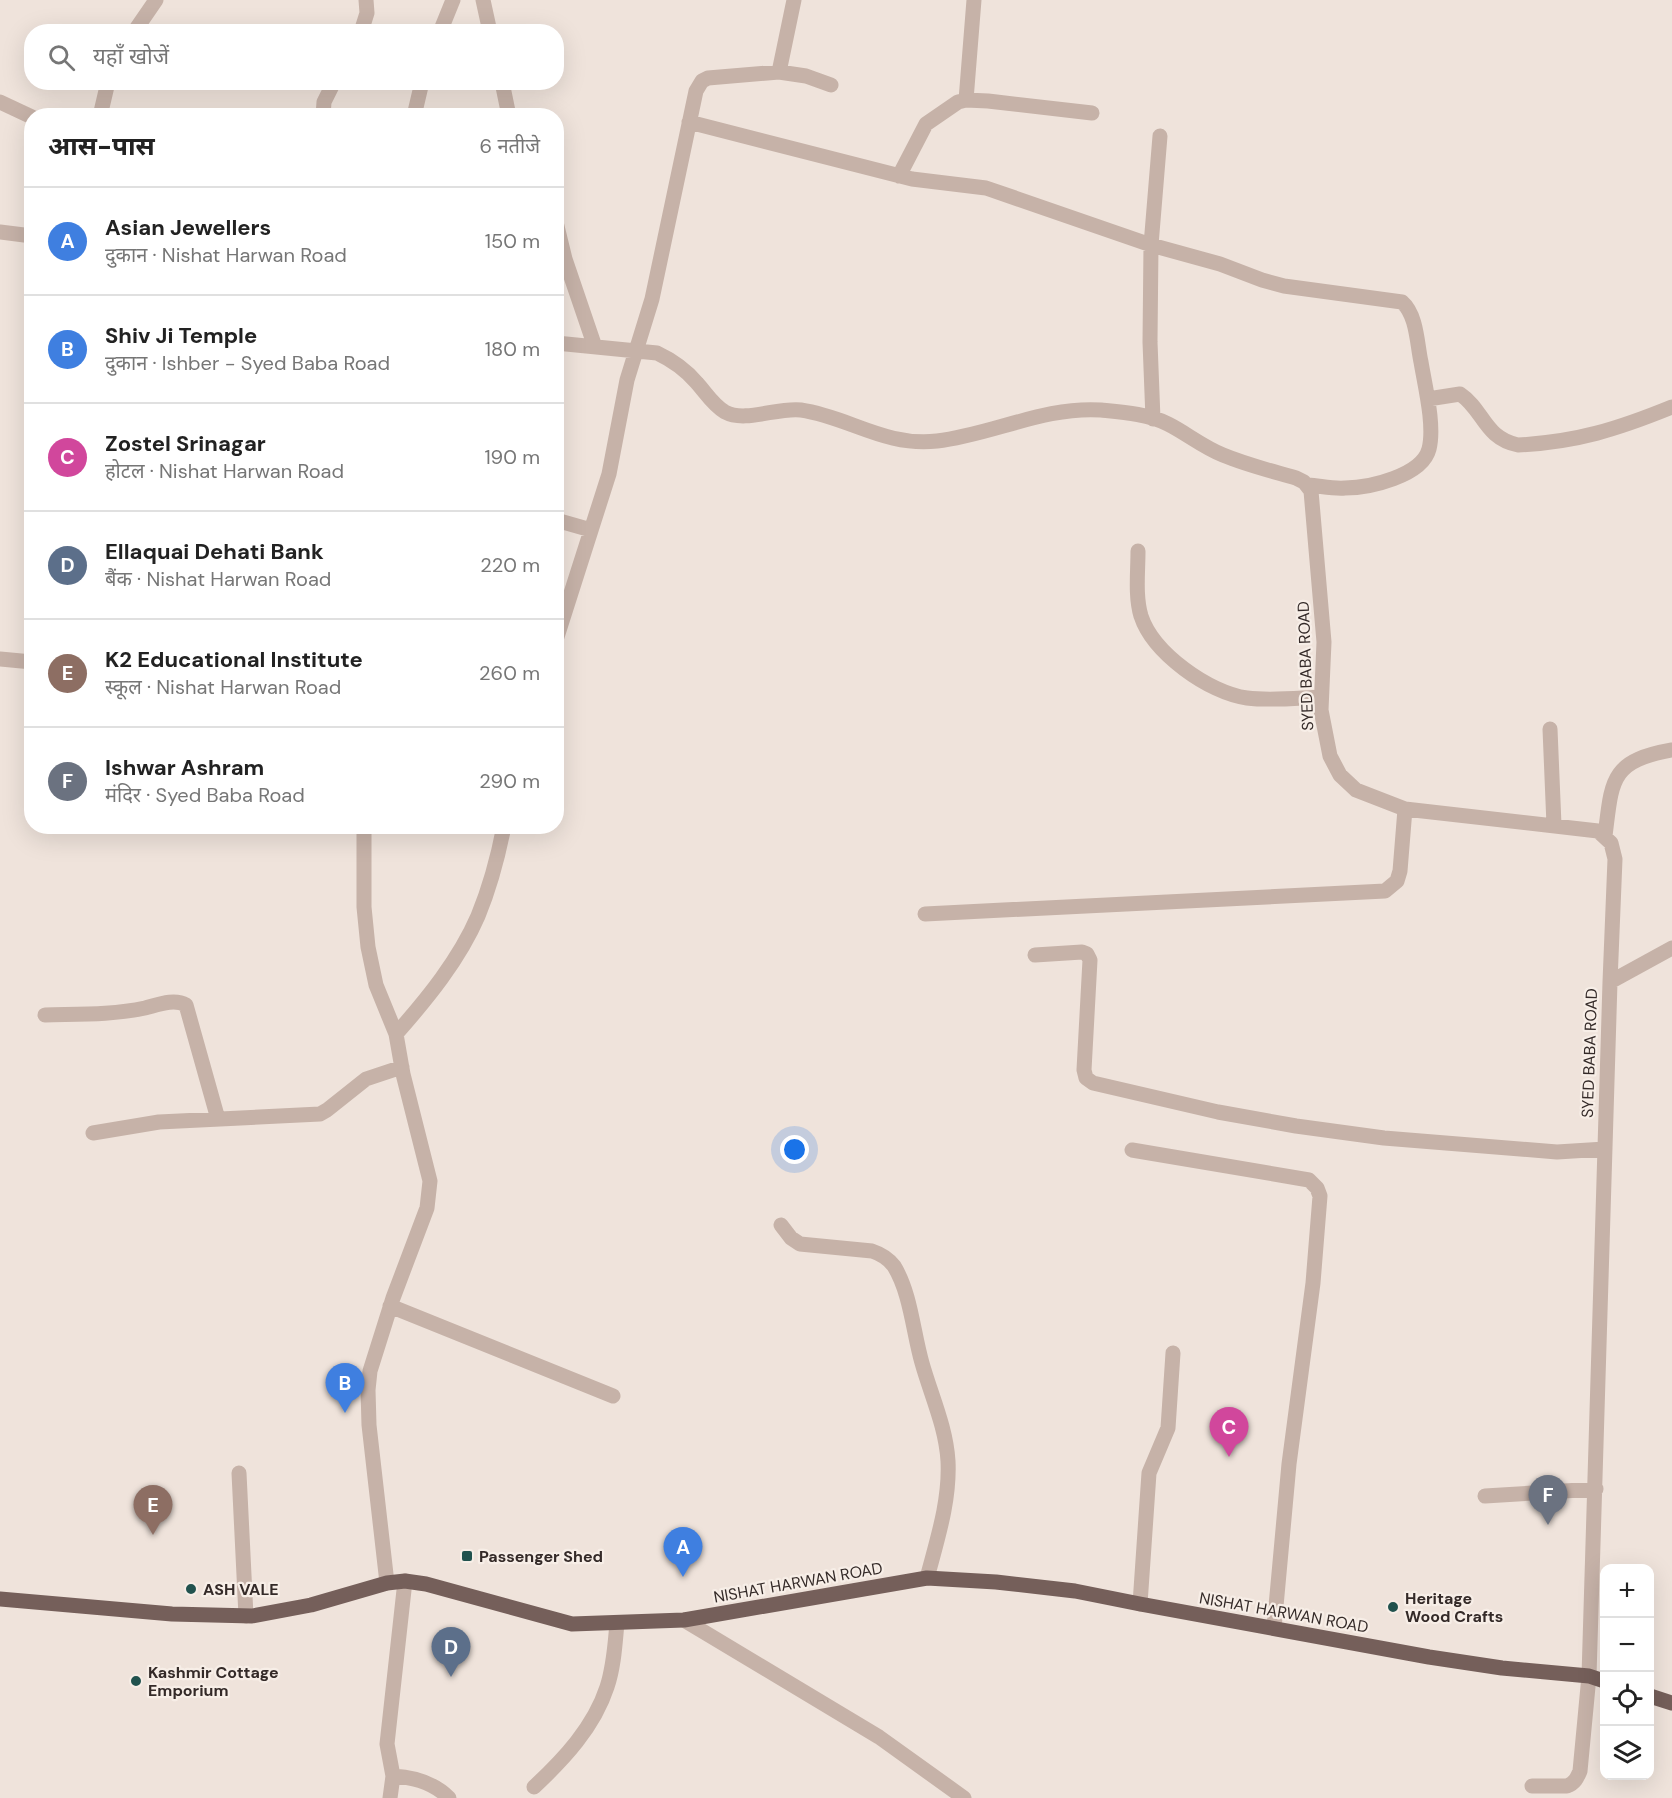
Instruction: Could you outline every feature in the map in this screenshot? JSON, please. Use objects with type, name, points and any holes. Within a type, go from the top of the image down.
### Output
[{"type":"main road","name":"NISHAT HARWAN ROAD","points":[[0,1599],[172,1614],[246,1616],[311,1605],[387,1583],[405,1581],[426,1584],[572,1624],[617,1623],[684,1620],[927,1578],[996,1582],[1075,1591],[1429,1657],[1502,1668],[1589,1676],[1600,1679]]},
{"type":"main road","points":[[1654,1697],[1672,1703]]},
{"type":"street","points":[[140,24],[156,0]]},
{"type":"street","points":[[364,24],[367,13],[366,0]]},
{"type":"street","points":[[443,24],[453,0]]},
{"type":"street","points":[[483,0],[488,24]]},
{"type":"street","points":[[779,72],[794,0]]},
{"type":"street","points":[[966,100],[975,0]]},
{"type":"street","points":[[564,615],[609,474],[627,380],[652,298],[696,91],[702,81],[708,78],[779,72],[806,76],[831,85]]},
{"type":"street","points":[[102,108],[106,90]]},
{"type":"street","points":[[324,108],[330,90]]},
{"type":"street","points":[[416,108],[420,90]]},
{"type":"street","points":[[504,90],[507,108]]},
{"type":"street","points":[[900,176],[926,124],[958,102],[966,100],[1092,113]]},
{"type":"street","points":[[0,102],[24,113]]},
{"type":"street","points":[[564,344],[657,353],[670,359],[696,382],[716,406],[727,413],[738,416],[789,409],[801,410],[823,415],[874,434],[907,442],[936,442],[1067,411],[1110,412],[1166,423],[1222,455],[1296,478],[1308,485],[1345,488],[1407,473],[1419,466],[1429,448],[1428,399],[1411,314],[1402,302],[1284,286],[1220,264],[1151,245],[986,188],[912,179],[689,122]]},
{"type":"street","points":[[1153,419],[1150,342],[1151,245],[1160,136]]},
{"type":"street","points":[[0,232],[24,235]]},
{"type":"street","points":[[564,255],[596,347]]},
{"type":"street","points":[[1428,399],[1460,394],[1496,436],[1508,443],[1518,445],[1583,438],[1618,428],[1672,407]]},
{"type":"street","name":"SYED BABA ROAD","points":[[1308,485],[1311,491],[1324,642],[1321,710],[1330,756],[1340,775],[1356,790],[1405,809],[1598,831],[1605,836],[1614,850],[1589,1676],[1580,1771],[1577,1779],[1567,1786],[1532,1786]]},
{"type":"street","points":[[564,522],[591,530]]},
{"type":"street","points":[[1138,551],[1138,601],[1141,617],[1169,656],[1188,672],[1230,694],[1246,698],[1322,697]]},
{"type":"street","points":[[0,659],[24,661]]},
{"type":"street","points":[[1550,729],[1554,825]]},
{"type":"street","points":[[1605,836],[1611,790],[1616,777],[1624,767],[1653,754],[1672,750]]},
{"type":"street","points":[[925,914],[1385,891],[1397,881],[1400,871],[1405,809]]},
{"type":"street","points":[[364,834],[364,907],[368,947],[376,985],[396,1034],[430,1181],[427,1208],[390,1306],[370,1371],[369,1425],[387,1583]]},
{"type":"street","points":[[396,1034],[442,977],[477,918],[487,893],[502,834]]},
{"type":"street","points":[[1610,982],[1672,948]]},
{"type":"street","points":[[1035,955],[1082,952],[1089,956],[1084,1071],[1086,1078],[1093,1083],[1218,1112],[1384,1138],[1557,1152],[1605,1149]]},
{"type":"street","points":[[45,1015],[129,1012],[173,1002],[186,1005],[218,1119]]},
{"type":"street","points":[[93,1133],[159,1122],[320,1114],[366,1079],[402,1067]]},
{"type":"street","points":[[1132,1150],[1309,1180],[1317,1188],[1320,1196],[1314,1273],[1289,1464],[1274,1628]]},
{"type":"street","points":[[781,1225],[791,1238],[800,1244],[880,1253],[894,1267],[904,1290],[940,1422],[948,1461],[943,1516],[927,1578]]},
{"type":"street","points":[[390,1306],[613,1396]]},
{"type":"street","points":[[1140,1604],[1149,1473],[1168,1428],[1173,1353]]},
{"type":"street","points":[[239,1473],[246,1616]]},
{"type":"street","points":[[1485,1496],[1596,1489]]},
{"type":"street","points":[[390,1798],[393,1776],[387,1744],[405,1581]]},
{"type":"street","points":[[684,1620],[879,1737],[964,1798]]},
{"type":"street","points":[[534,1787],[559,1764],[599,1706],[612,1668],[617,1623]]},
{"type":"street","points":[[393,1776],[420,1780],[449,1798]]},
{"type":"place","name":"Shiv Ji Temple","points":[[345,1413]]},
{"type":"place","name":"Zostel Srinagar","points":[[1229,1457]]},
{"type":"place","name":"Ishwar Ashram","points":[[1548,1525]]},
{"type":"place","name":"K2 Educational Institute","points":[[153,1535]]},
{"type":"place","name":"Passenger Shed","points":[[467,1556]]},
{"type":"place","name":"Asian Jewellers","points":[[683,1577]]},
{"type":"place","name":"ASH VALE","points":[[191,1589]]},
{"type":"place","name":"Heritage Wood Crafts","points":[[1393,1607]]},
{"type":"place","name":"Ellaquai Dehati Bank","points":[[451,1677]]},
{"type":"place","name":"Kashmir Cottage Emporium","points":[[136,1681]]}]
